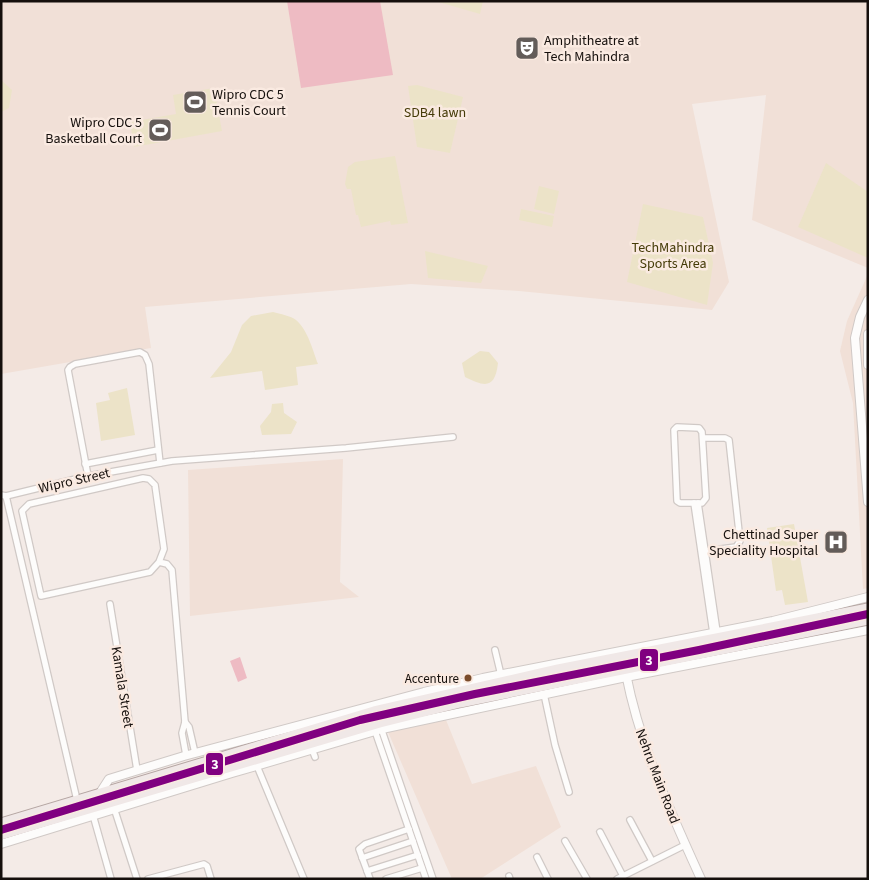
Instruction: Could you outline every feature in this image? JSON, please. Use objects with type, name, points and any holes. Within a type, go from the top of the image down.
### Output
[{"type":"main road","points":[[1,823],[366,713],[502,678],[868,608]]},
{"type":"main road","points":[[1,835],[259,762],[284,751],[460,703],[626,673],[868,620]]},
{"type":"main road","points":[[502,678],[505,694]]},
{"type":"main road","points":[[366,713],[376,727]]},
{"type":"main road","points":[[280,739],[277,744],[284,751]]},
{"type":"main road","points":[[257,746],[264,752],[259,762]]},
{"type":"street","points":[[868,300],[860,317],[855,338],[868,502]]},
{"type":"street","points":[[868,334],[868,364]]},
{"type":"street","points":[[88,476],[68,370],[70,366],[75,364],[140,352],[145,355],[148,364],[160,463]]},
{"type":"street","points":[[677,428],[699,428],[702,432],[706,498],[704,501],[696,503],[680,503],[677,500],[674,430],[677,428]]},
{"type":"street","name":"Wipro Street","points":[[77,800],[4,496],[88,476],[160,463],[453,437]]},
{"type":"street","points":[[703,438],[725,438],[729,440],[740,541],[736,547],[705,551]]},
{"type":"street","points":[[86,464],[158,450]]},
{"type":"street","points":[[30,599],[150,572],[159,562],[164,549],[157,493],[155,485],[149,479],[143,478],[29,504],[22,511],[40,596]]},
{"type":"street","points":[[696,503],[705,551],[715,632]]},
{"type":"street","points":[[696,503],[715,632]]},
{"type":"street","points":[[159,562],[167,564],[172,570],[185,722],[182,733],[191,754]]},
{"type":"street","points":[[100,792],[109,779],[137,770],[424,692],[502,678],[773,621],[868,597]]},
{"type":"street","name":"Kamala Street","points":[[110,604],[137,770]]},
{"type":"street","points":[[304,879],[259,762],[314,753],[376,727],[544,694],[626,673],[868,630]]},
{"type":"street","points":[[495,650],[502,678]]},
{"type":"street","name":"Nehru Main Road","points":[[626,673],[638,724],[665,800],[701,879]]},
{"type":"street","points":[[544,694],[555,745],[569,792]]},
{"type":"street","points":[[185,722],[189,727],[191,754]]},
{"type":"street","points":[[376,727],[426,879]]},
{"type":"street","points":[[376,727],[433,879]]},
{"type":"street","points":[[1,844],[244,766]]},
{"type":"street","points":[[114,808],[137,879]]},
{"type":"street","points":[[93,815],[112,879]]},
{"type":"street","points":[[630,820],[652,861]]},
{"type":"street","points":[[370,879],[359,849],[365,844],[409,829]]},
{"type":"street","points":[[600,832],[620,877],[685,844]]},
{"type":"street","points":[[362,858],[413,841]]},
{"type":"street","points":[[565,841],[587,879]]},
{"type":"street","points":[[367,871],[418,854]]},
{"type":"street","points":[[537,857],[548,879]]},
{"type":"street","points":[[148,879],[204,864],[207,866],[211,879]]},
{"type":"street","points":[[386,879],[422,868]]},
{"type":"shaded area","points":[[1,1],[868,1],[868,268],[752,220],[766,95],[692,104],[729,282],[712,310],[519,291],[411,284],[145,307],[151,348],[1,374]]},
{"type":"shaded area","points":[[287,1],[380,1],[393,75],[301,88]]},
{"type":"shaded area","points":[[868,274],[868,588],[863,589],[853,403],[840,351],[847,321]]},
{"type":"shaded area","points":[[343,459],[340,582],[359,597],[190,616],[188,470]]},
{"type":"shaded area","points":[[240,657],[247,678],[238,682],[230,661]]},
{"type":"shaded area","points":[[446,720],[472,784],[536,766],[561,827],[480,879],[452,879],[388,732]]},
{"type":"green space","points":[[435,1],[483,1],[480,14]]},
{"type":"green space","points":[[1,80],[12,90],[9,108],[1,112]]},
{"type":"green space","name":"SDB4 lawn","points":[[417,85],[463,97],[450,153],[417,147],[408,86]]},
{"type":"green space","points":[[214,88],[222,131],[134,147],[130,122],[176,114],[173,95]]},
{"type":"green space","points":[[395,156],[408,223],[391,225],[390,221],[361,227],[358,215],[356,215],[351,189],[347,189],[345,184],[348,167],[355,162]]},
{"type":"green space","points":[[826,163],[868,192],[868,258],[798,227]]},
{"type":"green space","points":[[539,186],[559,191],[554,214],[534,209]]},
{"type":"green space","name":"TechMahindra Sports Area","points":[[643,204],[703,217],[713,263],[707,305],[627,282]]},
{"type":"green space","points":[[521,209],[554,216],[552,227],[519,220]]},
{"type":"green space","points":[[425,251],[488,266],[481,283],[428,278]]},
{"type":"green space","points":[[273,312],[291,317],[300,324],[310,341],[318,364],[296,367],[298,385],[265,390],[262,371],[210,378],[231,352],[242,325],[251,316]]},
{"type":"green space","points":[[480,351],[489,352],[498,363],[494,378],[488,384],[478,383],[465,377],[462,363]]},
{"type":"green space","points":[[127,388],[135,435],[101,441],[96,403],[110,400],[108,393]]},
{"type":"green space","points":[[283,403],[284,413],[297,422],[291,434],[262,435],[260,426],[271,412],[272,404]]},
{"type":"green space","points":[[794,524],[808,602],[785,605],[782,590],[776,591],[767,528]]},
{"type":"transit line","name":"3","points":[[1,830],[360,720],[475,694],[699,650],[868,614]]},
{"type":"place","name":"Amphitheatre at Tech Mahindra","points":[[527,48]]},
{"type":"place","name":"Wipro CDC 5 Tennis Court","points":[[195,102]]},
{"type":"place","name":"Wipro CDC 5 Basketball Court","points":[[160,130]]},
{"type":"place","name":"Chettinad Super Speciality Hospital","points":[[836,542]]},
{"type":"place","name":"Accenture","points":[[468,678]]}]
